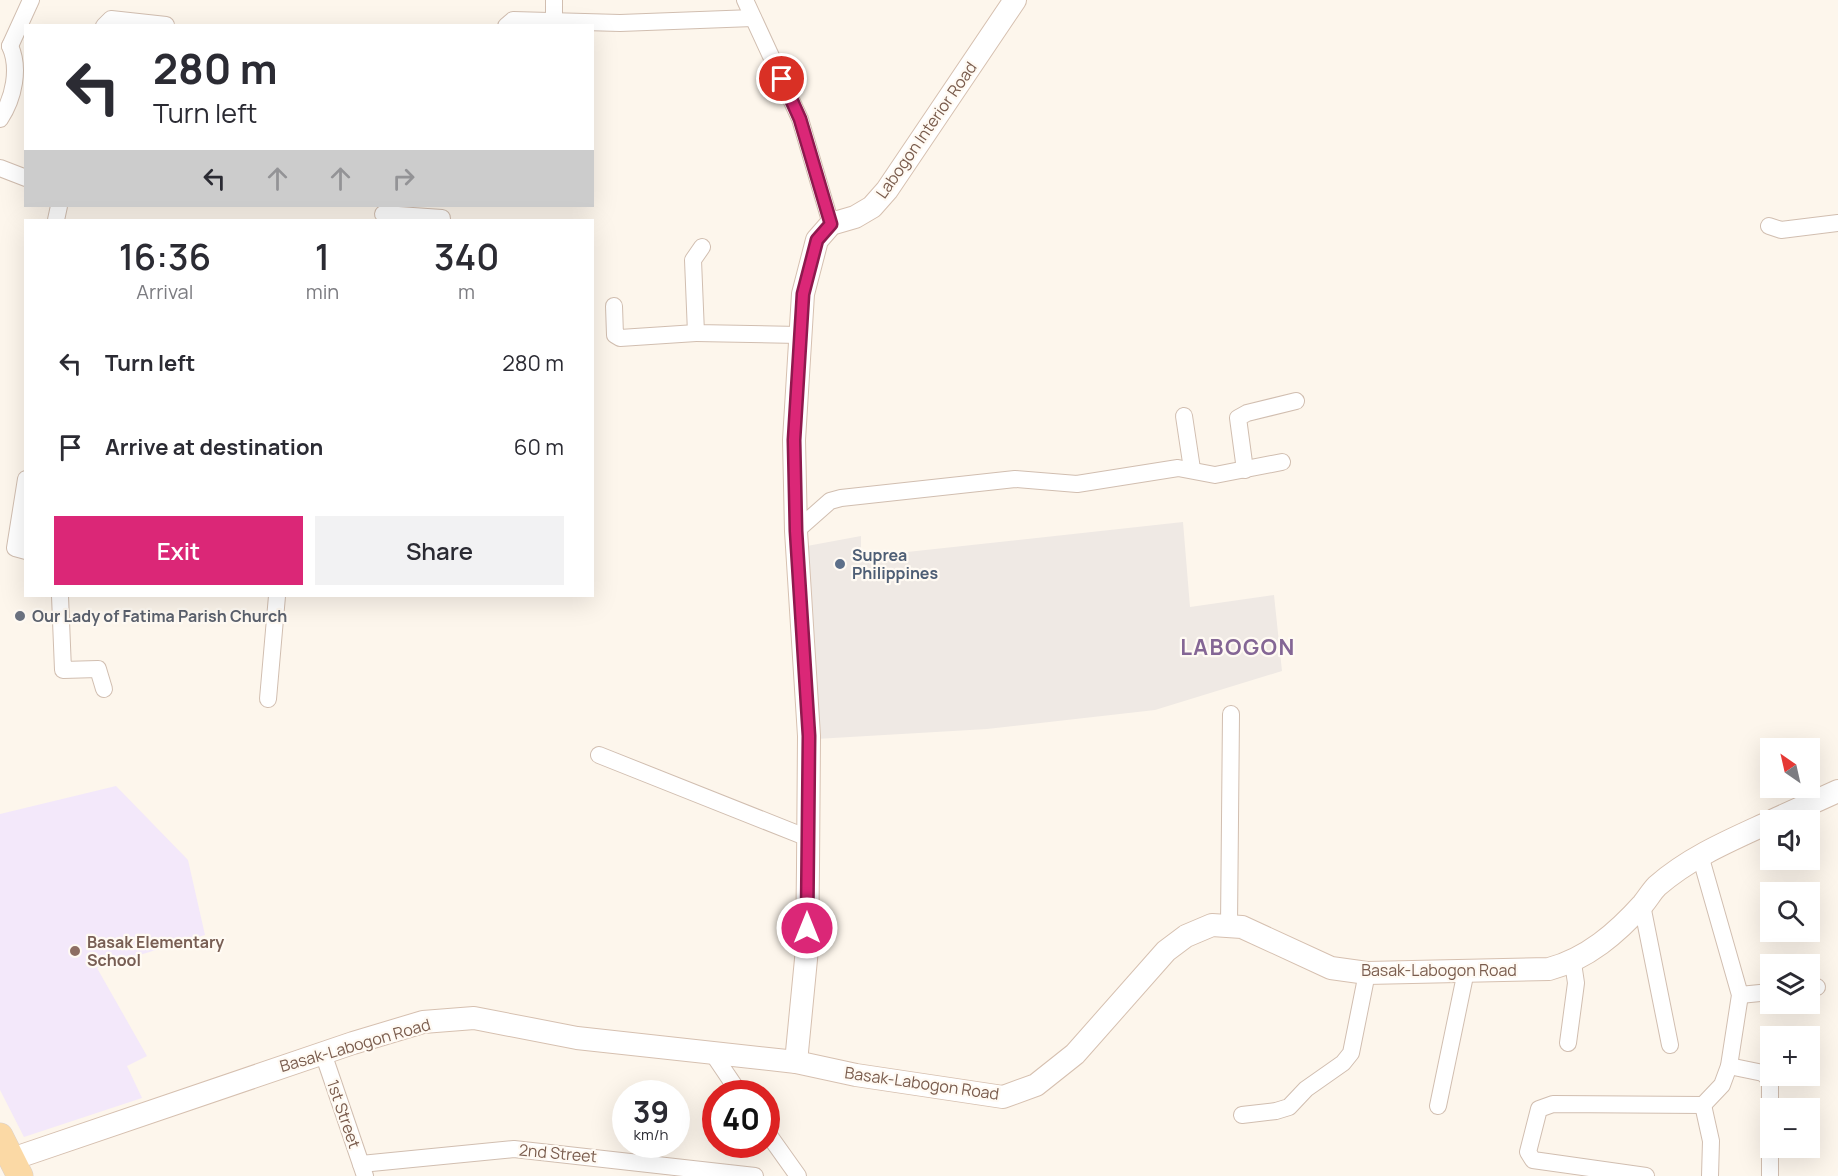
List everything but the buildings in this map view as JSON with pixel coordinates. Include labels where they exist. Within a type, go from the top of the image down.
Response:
[{"type":"main road","points":[[0,1136],[16,1168]]},
{"type":"street","points":[[0,119],[17,99],[16,65],[12,43],[31,0]]},
{"type":"street","points":[[554,0],[554,20]]},
{"type":"street","points":[[745,0],[800,119],[831,224],[817,240],[803,294],[794,440],[796,531],[809,736],[807,948],[796,1062]]},
{"type":"street","name":"Labogon Interior Road","points":[[831,224],[855,217],[872,207],[887,190],[1015,0]]},
{"type":"street","points":[[508,24],[513,20],[620,23],[753,18]]},
{"type":"street","points":[[106,24],[111,20],[155,24]]},
{"type":"street","points":[[0,168],[24,177]]},
{"type":"street","points":[[383,213],[442,215]]},
{"type":"street","points":[[1769,226],[1781,230],[1838,224]]},
{"type":"street","points":[[696,333],[693,260],[702,247]]},
{"type":"street","points":[[614,306],[615,335],[620,338],[696,333],[799,335]]},
{"type":"street","points":[[1245,470],[1238,418],[1247,413],[1296,401]]},
{"type":"street","points":[[1184,416],[1192,469]]},
{"type":"street","points":[[796,531],[830,501],[841,498],[1015,479],[1077,484],[1178,468],[1215,475],[1282,462]]},
{"type":"street","points":[[24,492],[15,548],[24,550]]},
{"type":"street","points":[[60,597],[63,670],[98,669],[104,689]]},
{"type":"street","points":[[268,699],[277,597]]},
{"type":"street","points":[[1229,926],[1231,714]]},
{"type":"street","points":[[599,754],[808,838]]},
{"type":"street","name":"Basak-Labogon Road","points":[[1796,810],[1838,791]]},
{"type":"street","name":"Basak-Labogon Road","points":[[16,1168],[323,1053],[423,1022],[474,1018],[577,1038],[796,1062],[856,1075],[1003,1097],[1036,1085],[1075,1054],[1155,964],[1186,936],[1212,925],[1242,927],[1331,968],[1367,973],[1549,969],[1573,963],[1599,946],[1642,905],[1657,886],[1700,855],[1760,827]]},
{"type":"street","points":[[1646,1176],[1533,1160],[1528,1152],[1539,1109],[1553,1104],[1703,1105],[1722,1085],[1729,1066],[1740,995],[1700,855]]},
{"type":"street","points":[[1642,905],[1670,1045]]},
{"type":"street","points":[[1568,1042],[1576,983],[1573,963]]},
{"type":"street","points":[[1438,1106],[1466,971]]},
{"type":"street","points":[[1242,1115],[1289,1107],[1306,1089],[1343,1063],[1351,1053],[1367,973]]},
{"type":"street","points":[[1740,995],[1760,993]]},
{"type":"street","points":[[711,1051],[731,1080]]},
{"type":"street","name":"1st Street","points":[[323,1053],[363,1170]]},
{"type":"street","points":[[1729,1066],[1763,1073],[1770,1080],[1770,1176]]},
{"type":"street","points":[[1703,1105],[1712,1141],[1710,1176]]},
{"type":"street","name":"2nd Street","points":[[363,1170],[514,1149],[755,1176]]},
{"type":"street","points":[[780,1151],[798,1176]]},
{"type":"shaded area","points":[[1183,522],[1190,607],[1274,595],[1282,671],[1155,710],[987,729],[816,739],[807,546],[861,536],[861,557]]},
{"type":"shaded area","name":"Basak Elementary School","points":[[116,786],[188,860],[205,935],[97,968],[147,1056],[127,1066],[142,1098],[24,1137],[0,1090],[0,814]]},
{"type":"place","name":"Suprea Philippines","points":[[840,564]]},
{"type":"place","name":"Our Lady of Fatima Parish Church","points":[[20,616]]},
{"type":"place","name":"Basak Elementary School","points":[[75,951]]},
{"type":"district","name":"LABOGON","points":[[1238,647]]},
{"type":"route","points":[[782,79],[800,119],[831,224],[817,240],[803,294],[794,440],[796,531],[809,736],[807,928]]}]
